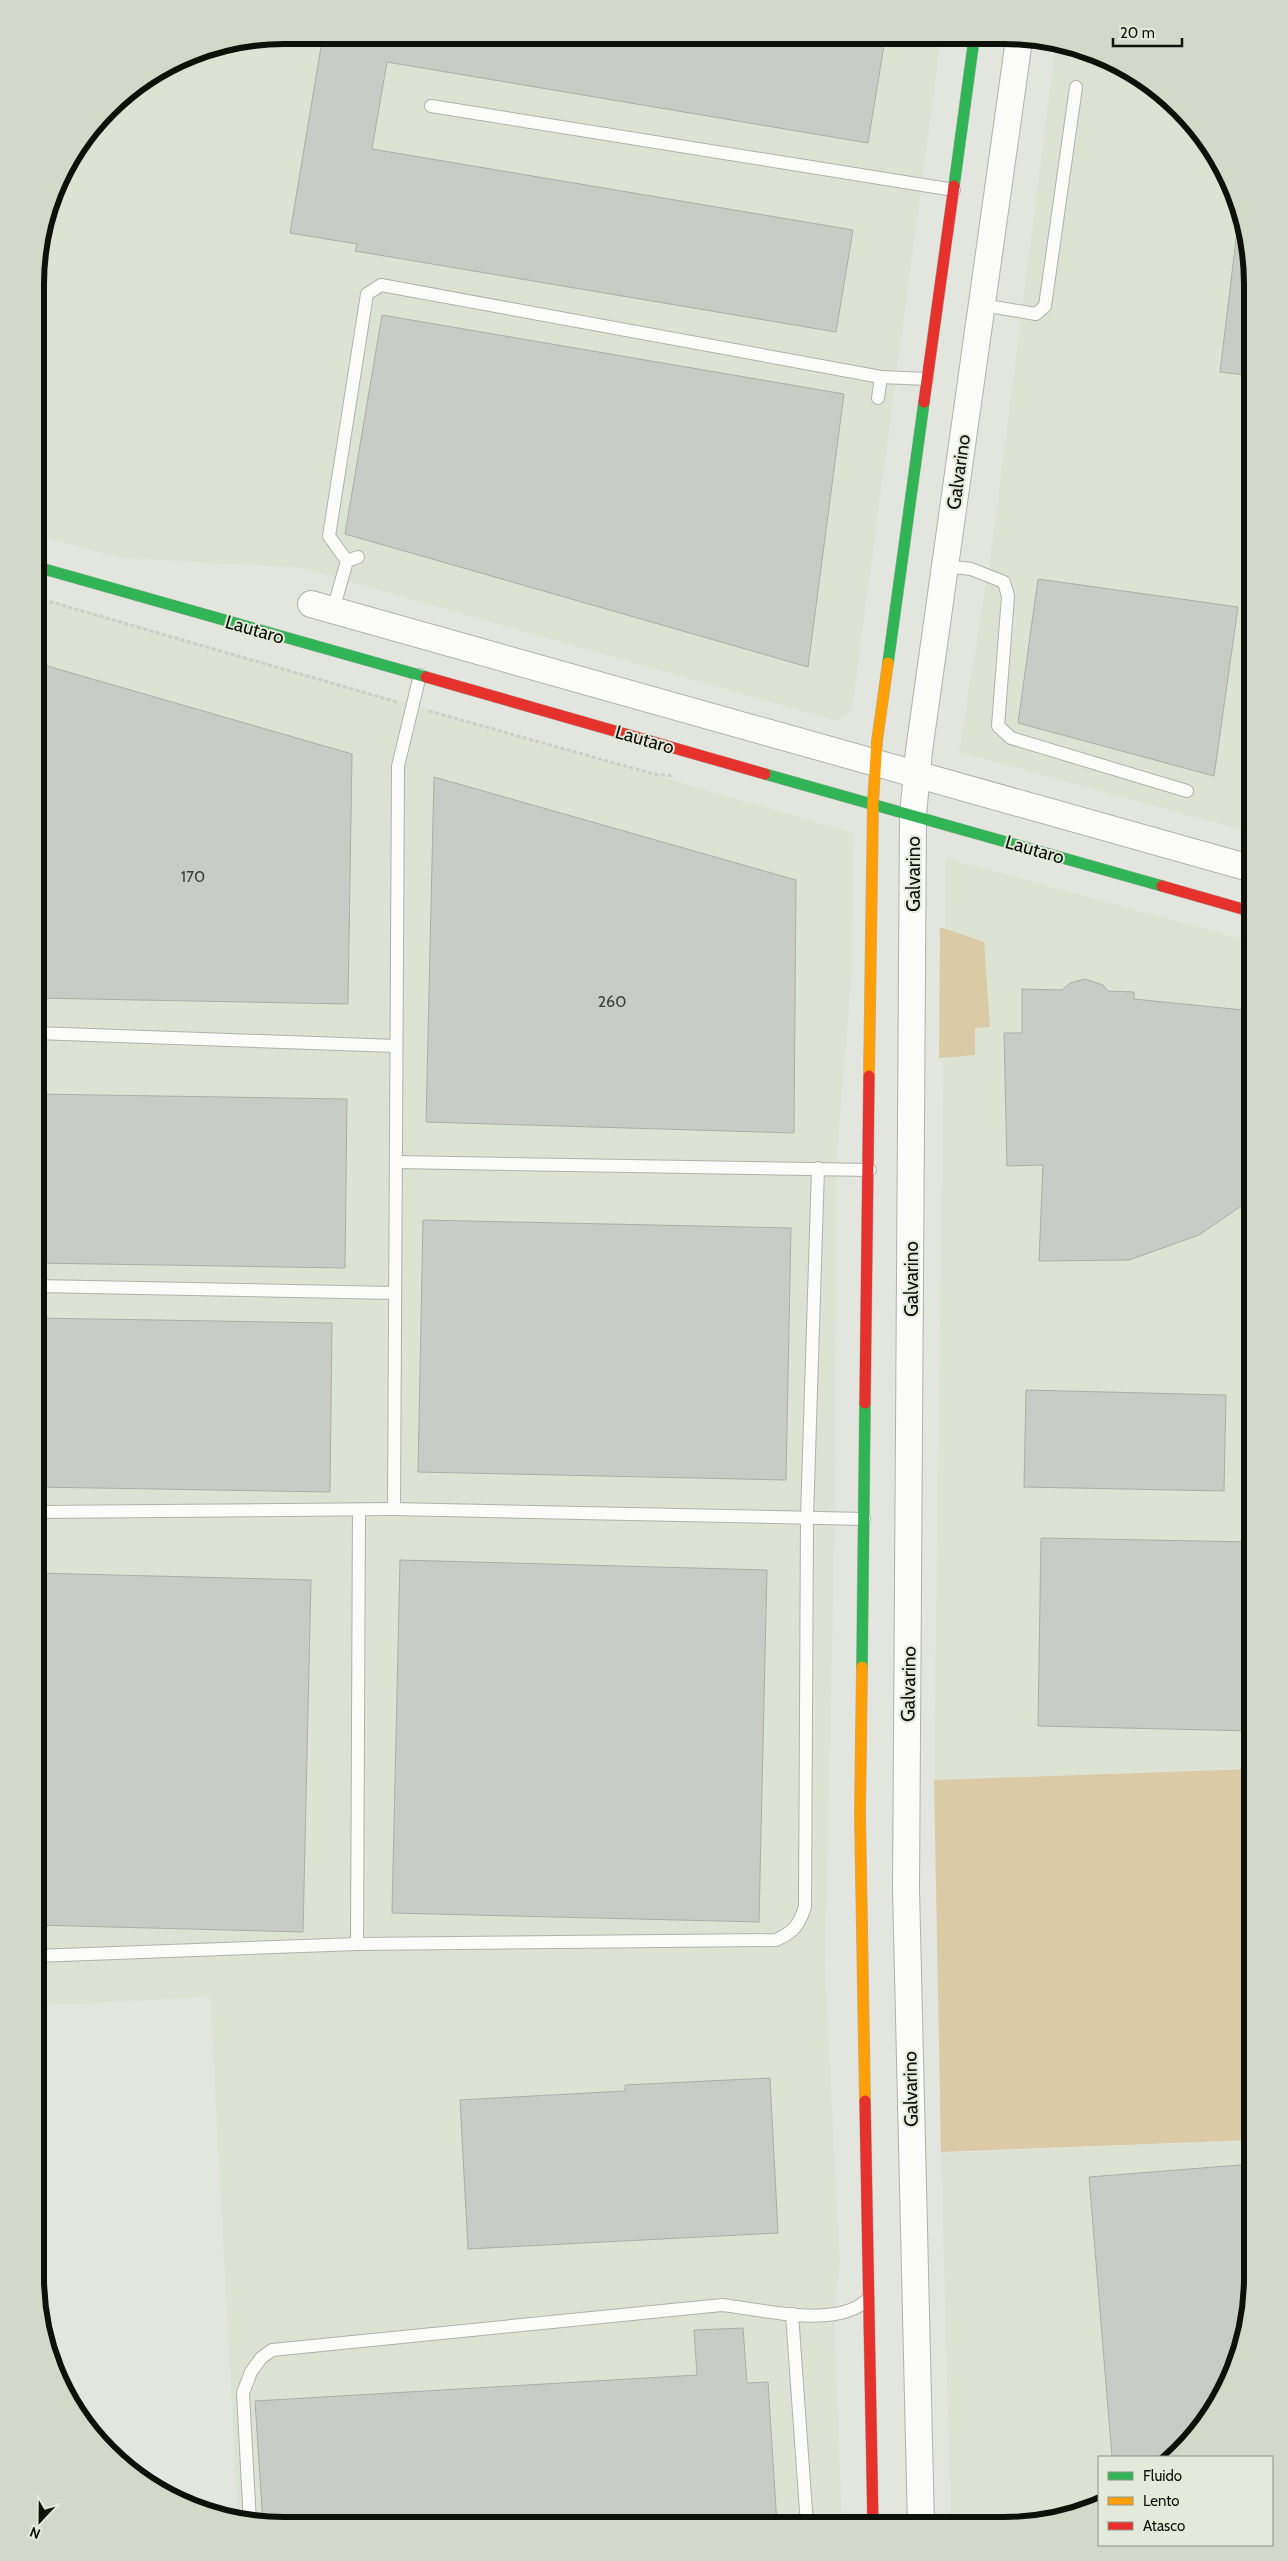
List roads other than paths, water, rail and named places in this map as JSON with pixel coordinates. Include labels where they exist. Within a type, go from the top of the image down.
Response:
[{"type":"street","points":[[873,2517],[860,1814],[870,1170],[873,803],[877,741],[973,44]]},
{"type":"street","name":"Galvarino","points":[[921,2517],[906,1889],[913,814],[916,774],[1018,44]]},
{"type":"street","name":"Lautaro","points":[[44,568],[1244,909]]},
{"type":"street","name":"Lautaro","points":[[322,607],[1244,866]]},
{"type":"lane","points":[[982,305],[1036,314],[1045,306],[1076,87]]},
{"type":"lane","points":[[430,106],[954,190]]},
{"type":"lane","points":[[322,607],[352,559],[329,536],[367,294],[381,286],[881,377],[927,379]]},
{"type":"lane","points":[[878,398],[881,377]]},
{"type":"lane","points":[[945,566],[971,569],[1004,582],[1008,596],[998,726],[1011,738],[1188,791]]},
{"type":"lane","points":[[394,1509],[398,766],[420,675]]},
{"type":"lane","points":[[44,1033],[396,1046]]},
{"type":"lane","points":[[396,1162],[870,1170]]},
{"type":"lane","points":[[44,1956],[357,1944],[776,1940],[799,1926],[805,1907],[807,1517],[818,1168]]},
{"type":"lane","points":[[44,1286],[395,1293]]},
{"type":"lane","points":[[44,1512],[394,1509],[864,1519]]},
{"type":"lane","points":[[357,1944],[359,1510]]},
{"type":"lane","points":[[250,2515],[243,2393],[251,2372],[261,2358],[272,2350],[722,2305],[777,2314],[833,2315],[861,2307],[869,2298]]},
{"type":"lane","points":[[792,2314],[806,2517]]}]
